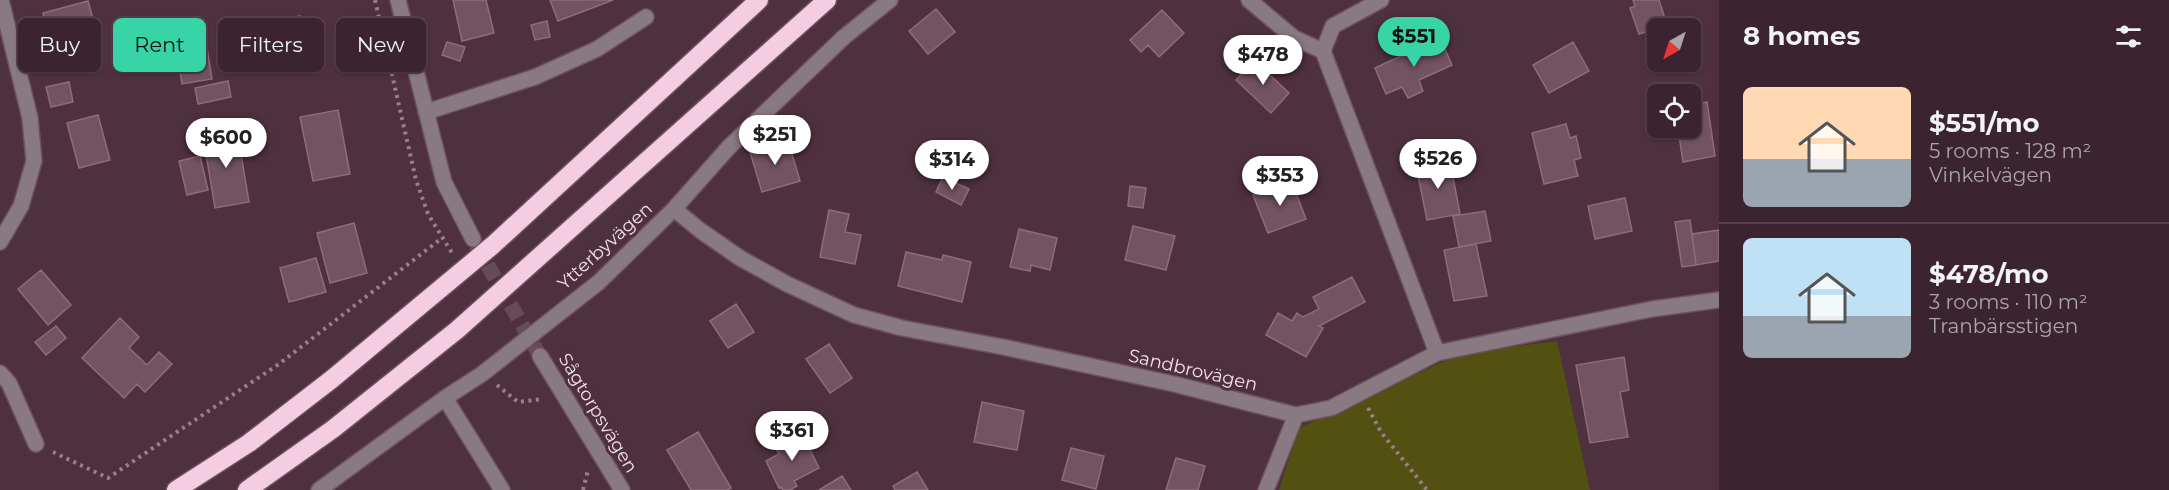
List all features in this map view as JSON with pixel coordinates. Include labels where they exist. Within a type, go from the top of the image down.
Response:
[{"type":"highway","points":[[176,490],[249,443],[332,379],[493,245],[759,0]]},
{"type":"highway","points":[[247,490],[333,429],[457,330],[827,0]]},
{"type":"street","points":[[0,242],[21,206],[34,161],[30,118],[1,0]]},
{"type":"street","points":[[398,0],[444,182],[473,239]]},
{"type":"street","name":"Ytterbyvägen","points":[[319,490],[445,398],[482,374],[599,282],[674,209],[729,147],[844,37],[890,0]]},
{"type":"street","points":[[1249,0],[1294,38],[1323,51]]},
{"type":"street","points":[[1381,0],[1333,26],[1323,51],[1437,353]]},
{"type":"street","points":[[426,112],[535,77],[597,50],[646,17]]},
{"type":"street","name":"Sandbrovägen","points":[[674,209],[740,258],[787,284],[854,315],[902,328],[1174,384],[1296,415],[1330,408],[1437,353],[1629,314],[1719,300]]},
{"type":"street","name":"Sågtorpsvägen","points":[[540,356],[622,490]]},
{"type":"street","points":[[0,373],[9,382],[36,444]]},
{"type":"street","points":[[445,398],[502,490]]},
{"type":"street","points":[[1266,490],[1296,415]]},
{"type":"path","points":[[375,0],[416,180],[428,214],[454,256]]},
{"type":"path","points":[[36,444],[108,478],[279,364],[442,238]]},
{"type":"path","points":[[482,374],[518,402],[547,399]]},
{"type":"path","points":[[1359,393],[1381,432],[1427,490]]},
{"type":"shaded area","points":[[1557,341],[1590,490],[1279,490],[1299,428],[1462,353]]},
{"type":"building","points":[[453,0],[486,0],[494,33],[462,41]]},
{"type":"building","points":[[550,0],[613,0],[558,21]]},
{"type":"building","points":[[1633,0],[1659,0],[1665,18],[1647,18],[1647,31],[1639,34],[1630,8],[1635,6]]},
{"type":"building","points":[[88,1],[93,18],[44,18],[43,13]]},
{"type":"building","points":[[936,9],[955,32],[928,54],[909,31]]},
{"type":"building","points":[[1162,10],[1184,33],[1159,57],[1148,45],[1141,52],[1130,40]]},
{"type":"building","points":[[547,21],[550,37],[535,40],[531,25]]},
{"type":"building","points":[[1440,38],[1452,65],[1419,80],[1423,91],[1408,98],[1402,87],[1386,94],[1375,68]]},
{"type":"building","points":[[206,42],[212,79],[182,84],[180,72],[206,72]]},
{"type":"building","points":[[447,42],[465,47],[460,61],[442,55]]},
{"type":"building","points":[[1573,42],[1589,71],[1549,93],[1533,65]]},
{"type":"building","points":[[1254,60],[1289,93],[1271,113],[1236,80]]},
{"type":"building","points":[[228,81],[231,97],[198,104],[195,88]]},
{"type":"building","points":[[69,82],[73,102],[51,107],[46,87]]},
{"type":"building","points":[[1707,102],[1715,156],[1683,162],[1679,138],[1701,138],[1701,103]]},
{"type":"building","points":[[338,110],[350,174],[313,181],[300,117]]},
{"type":"building","points":[[98,115],[110,160],[79,168],[67,123]]},
{"type":"building","points":[[1566,124],[1570,138],[1576,136],[1581,158],[1574,160],[1578,176],[1544,184],[1532,133]]},
{"type":"building","points":[[237,130],[249,202],[215,208],[203,136]]},
{"type":"building","points":[[788,141],[800,181],[762,192],[750,152]]},
{"type":"building","points":[[200,156],[208,190],[187,195],[179,161]]},
{"type":"building","points":[[1450,161],[1460,214],[1427,220],[1416,166]]},
{"type":"building","points":[[943,177],[969,189],[961,205],[936,192]]},
{"type":"building","points":[[1291,180],[1306,219],[1268,233],[1253,195]]},
{"type":"building","points":[[1130,186],[1146,188],[1143,208],[1128,206]]},
{"type":"building","points":[[1625,198],[1632,231],[1595,239],[1588,206]]},
{"type":"building","points":[[829,210],[849,214],[845,232],[861,235],[855,264],[820,257]]},
{"type":"building","points":[[1485,211],[1491,241],[1459,247],[1453,216]]},
{"type":"building","points":[[1690,220],[1696,265],[1682,267],[1675,222]]},
{"type":"building","points":[[354,223],[367,273],[330,283],[317,233]]},
{"type":"building","points":[[1133,226],[1175,236],[1166,270],[1125,260]]},
{"type":"building","points":[[1019,229],[1057,238],[1050,270],[1031,265],[1030,271],[1010,267]]},
{"type":"building","points":[[1719,230],[1719,261],[1696,265],[1692,234]]},
{"type":"building","points":[[1476,244],[1487,296],[1454,301],[1444,250]]},
{"type":"building","points":[[906,252],[942,260],[943,255],[971,262],[962,302],[898,286]]},
{"type":"building","points":[[316,258],[326,292],[289,302],[280,268]]},
{"type":"building","points":[[41,270],[71,305],[48,325],[18,289]]},
{"type":"building","points":[[1352,277],[1365,302],[1319,326],[1323,328],[1306,357],[1266,335],[1278,313],[1292,321],[1297,313],[1303,317],[1319,309],[1313,297]]},
{"type":"building","points":[[736,304],[754,332],[728,348],[710,321]]},
{"type":"building","points":[[120,318],[139,337],[129,348],[147,365],[159,352],[172,364],[145,392],[137,384],[124,398],[82,358]]},
{"type":"building","points":[[56,326],[66,338],[46,355],[35,342]]},
{"type":"building","points":[[829,344],[852,378],[830,393],[806,359]]},
{"type":"building","points":[[1624,357],[1629,390],[1620,392],[1628,437],[1590,443],[1576,365]]},
{"type":"building","points":[[982,402],[1024,411],[1017,450],[974,442]]},
{"type":"building","points":[[801,431],[819,468],[794,481],[797,486],[790,490],[783,490],[779,488],[766,461],[779,454],[774,445]]},
{"type":"building","points":[[698,432],[731,488],[691,490],[667,450]]},
{"type":"building","points":[[1071,448],[1104,456],[1096,489],[1062,480]]},
{"type":"building","points":[[1176,458],[1205,466],[1198,490],[1166,490]]},
{"type":"building","points":[[917,472],[928,490],[895,490],[893,486]]},
{"type":"building","points":[[842,476],[851,490],[819,490]]},
{"type":"tunnel","points":[[476,245],[540,356]]}]
